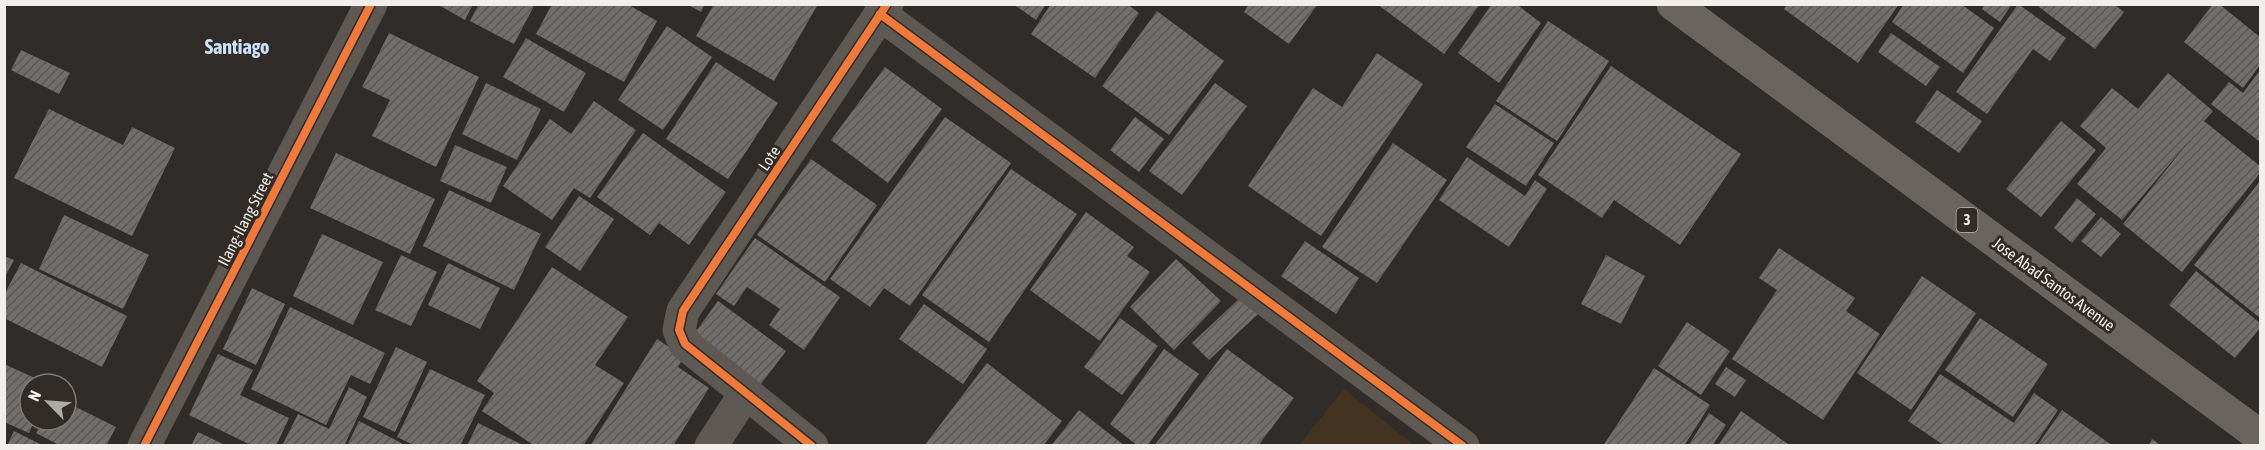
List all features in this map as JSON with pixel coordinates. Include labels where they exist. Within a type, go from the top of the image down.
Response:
[{"type":"highway","name":"Jose Abad Santos Avenue","points":[[1672,4],[2260,436]]},
{"type":"street","name":"Ilang-Ilang Street","points":[[144,446],[371,4]]},
{"type":"street","name":"Lote","points":[[746,394],[685,344],[679,330],[683,311],[884,9]]},
{"type":"street","points":[[884,9],[1463,446]]},
{"type":"street","points":[[711,446],[746,394],[812,446]]},
{"type":"shaded area","points":[[1344,389],[1414,445],[1299,445]]},
{"type":"building","points":[[437,4],[473,4],[465,20]]},
{"type":"building","points":[[479,4],[535,4],[514,44],[470,21]]},
{"type":"building","points":[[552,4],[627,4],[657,21],[624,82],[536,34]]},
{"type":"building","points":[[687,4],[705,4],[701,12]]},
{"type":"building","points":[[714,4],[818,4],[774,81],[696,36]]},
{"type":"building","points":[[1013,4],[1046,4],[1036,20]]},
{"type":"building","points":[[1051,4],[1127,4],[1139,13],[1095,78],[1031,34]]},
{"type":"building","points":[[1249,4],[1318,4],[1289,44],[1244,12]]},
{"type":"building","points":[[1377,4],[1480,4],[1444,54]]},
{"type":"building","points":[[1492,4],[1516,4],[1541,23],[1499,83],[1458,53]]},
{"type":"building","points":[[1787,4],[1899,4],[1858,63],[1784,9]]},
{"type":"building","points":[[1904,4],[1961,4],[1994,28],[1963,73],[1892,22]]},
{"type":"building","points":[[1985,4],[2012,4],[2000,22],[1982,9]]},
{"type":"building","points":[[2018,4],[2066,38],[2050,61],[2033,49],[1987,114],[1956,92]]},
{"type":"building","points":[[2213,4],[2219,4],[2260,37],[2260,65],[2243,88],[2184,42]]},
{"type":"building","points":[[2040,5],[2115,5],[2124,12],[2095,49],[2039,7]]},
{"type":"building","points":[[1157,11],[1224,61],[1169,135],[1102,86]]},
{"type":"building","points":[[1548,21],[1609,61],[1557,141],[1496,101]]},
{"type":"building","points":[[667,26],[712,57],[663,130],[618,100]]},
{"type":"building","points":[[389,33],[479,77],[436,167],[372,136],[390,100],[362,87]]},
{"type":"building","points":[[1891,33],[1940,67],[1926,86],[1878,52]]},
{"type":"building","points":[[526,38],[586,73],[564,112],[503,77]]},
{"type":"building","points":[[21,50],[70,73],[59,94],[11,70]]},
{"type":"building","points":[[1377,53],[1423,84],[1321,236],[1248,186],[1313,88],[1342,107]]},
{"type":"building","points":[[716,62],[778,103],[728,179],[666,139]]},
{"type":"building","points":[[1611,66],[1741,154],[1680,245],[1614,200],[1602,218],[1538,175]]},
{"type":"building","points":[[885,67],[942,109],[888,183],[831,140]]},
{"type":"building","points":[[2260,70],[2260,142],[2211,104],[2229,82],[2243,93]]},
{"type":"building","points":[[2168,73],[2213,111],[2204,121],[2260,166],[2260,173],[2182,272],[2123,224],[2190,140],[2122,220],[2077,184],[2106,148],[2080,126],[2112,88],[2138,109]]},
{"type":"building","points":[[486,83],[541,109],[517,160],[462,134]]},
{"type":"building","points":[[1215,83],[1247,106],[1182,195],[1149,171]]},
{"type":"building","points":[[1937,90],[1982,121],[1959,153],[1915,122]]},
{"type":"building","points":[[594,101],[636,130],[590,198],[574,188],[552,220],[503,186],[550,119],[571,134]]},
{"type":"building","points":[[1495,104],[1554,143],[1526,186],[1466,147]]},
{"type":"building","points":[[49,109],[123,145],[132,127],[175,148],[132,236],[14,178]]},
{"type":"building","points":[[945,117],[1011,163],[910,306],[884,288],[870,307],[830,279]]},
{"type":"building","points":[[1135,117],[1164,139],[1139,172],[1110,150]]},
{"type":"building","points":[[2061,121],[2096,150],[2041,217],[2006,189]]},
{"type":"building","points":[[643,133],[726,192],[689,245],[659,223],[650,235],[597,197]]},
{"type":"building","points":[[1393,143],[1447,180],[1377,283],[1322,247]]},
{"type":"building","points":[[455,145],[507,167],[491,203],[440,181]]},
{"type":"building","points":[[336,153],[435,199],[410,254],[310,208]]},
{"type":"building","points":[[1467,157],[1525,196],[1535,180],[1547,189],[1509,247],[1439,200]]},
{"type":"building","points":[[811,159],[877,205],[825,282],[757,235]]},
{"type":"building","points":[[1011,169],[1077,214],[989,342],[922,295]]},
{"type":"building","points":[[2260,181],[2260,318],[2194,265]]},
{"type":"building","points":[[449,190],[541,234],[514,290],[423,246]]},
{"type":"building","points":[[579,196],[614,219],[580,271],[545,247]]},
{"type":"building","points":[[2077,198],[2096,214],[2072,243],[2054,228]]},
{"type":"building","points":[[1086,212],[1134,247],[1127,256],[1150,272],[1100,341],[1030,290]]},
{"type":"building","points":[[64,215],[149,255],[123,309],[39,269]]},
{"type":"building","points":[[2101,217],[2121,234],[2101,257],[2081,241]]},
{"type":"building","points":[[322,234],[383,262],[353,325],[293,296]]},
{"type":"building","points":[[755,238],[840,297],[804,350],[769,325],[780,309],[747,287],[734,306],[716,294]]},
{"type":"building","points":[[1305,241],[1359,278],[1336,314],[1281,276]]},
{"type":"building","points":[[1779,248],[1855,298],[1846,311],[1880,334],[1823,420],[1732,359],[1777,290],[1759,278]]},
{"type":"building","points":[[401,255],[437,272],[411,326],[375,310]]},
{"type":"building","points":[[1606,255],[1645,276],[1621,324],[1581,304]]},
{"type":"building","points":[[4,256],[14,260],[4,279]]},
{"type":"building","points":[[1176,259],[1221,301],[1174,350],[1130,307]]},
{"type":"building","points":[[21,263],[127,316],[102,367],[4,318],[4,295]]},
{"type":"building","points":[[448,263],[500,288],[480,329],[428,305]]},
{"type":"building","points":[[552,267],[628,317],[595,365],[624,383],[583,446],[535,446],[482,411],[494,393],[477,381]]},
{"type":"building","points":[[2196,271],[2260,323],[2260,328],[2235,358],[2169,305]]},
{"type":"building","points":[[1922,276],[1976,313],[1911,410],[1857,373]]},
{"type":"building","points":[[252,288],[285,304],[256,365],[223,349]]},
{"type":"building","points":[[1241,297],[1258,314],[1209,360],[1192,343]]},
{"type":"building","points":[[718,301],[786,351],[761,384],[694,334]]},
{"type":"building","points":[[924,304],[987,349],[963,384],[899,339]]},
{"type":"building","points":[[290,307],[385,353],[370,384],[351,375],[326,425],[251,389]]},
{"type":"building","points":[[1120,318],[1158,346],[1122,395],[1084,367]]},
{"type":"building","points":[[1980,318],[2048,364],[2013,417],[1945,370]]},
{"type":"building","points":[[1687,322],[1730,351],[1701,395],[1658,366]]},
{"type":"building","points":[[657,339],[684,357],[678,367],[709,388],[673,446],[590,446]]},
{"type":"building","points":[[396,347],[427,362],[395,432],[363,417]]},
{"type":"building","points":[[1164,349],[1199,374],[1147,446],[1138,446],[1110,424]]},
{"type":"building","points":[[1227,349],[1294,398],[1258,446],[1154,446]]},
{"type":"building","points":[[218,354],[253,370],[240,395],[289,418],[276,446],[253,446],[189,415]]},
{"type":"building","points":[[987,363],[1062,421],[1043,446],[924,446]]},
{"type":"building","points":[[4,364],[22,372],[18,372],[18,428],[4,422]]},
{"type":"building","points":[[1726,367],[1746,380],[1735,397],[1715,384]]},
{"type":"building","points":[[1654,368],[1710,405],[1684,446],[1603,446]]},
{"type":"building","points":[[430,369],[485,395],[460,446],[416,446],[397,437]]},
{"type":"building","points":[[1940,374],[2014,423],[2034,393],[2058,410],[2034,446],[1945,446],[1908,421]]},
{"type":"building","points":[[349,387],[367,397],[344,446],[282,446],[298,414],[329,429]]},
{"type":"building","points":[[78,408],[116,427],[106,446],[61,446],[36,433],[78,432]]},
{"type":"building","points":[[1079,410],[1125,446],[1051,446]]},
{"type":"building","points":[[2062,410],[2113,446],[2037,446]]},
{"type":"building","points":[[1741,411],[1791,446],[1718,446]]},
{"type":"building","points":[[1709,413],[1726,425],[1712,446],[1688,446]]},
{"type":"building","points":[[359,421],[407,446],[347,446]]},
{"type":"building","points":[[478,423],[525,446],[467,446]]},
{"type":"building","points":[[14,431],[44,446],[7,446]]},
{"type":"building","points":[[198,432],[227,446],[191,446]]},
{"type":"building","points":[[2152,439],[2162,446],[2148,446]]},
{"type":"cycle path","points":[[144,446],[371,4]]},
{"type":"cycle path","points":[[812,446],[685,344],[679,330],[683,311],[887,4]]},
{"type":"cycle path","points":[[880,14],[1463,446]]},
{"type":"district","name":"Santiago","points":[[237,47]]}]
